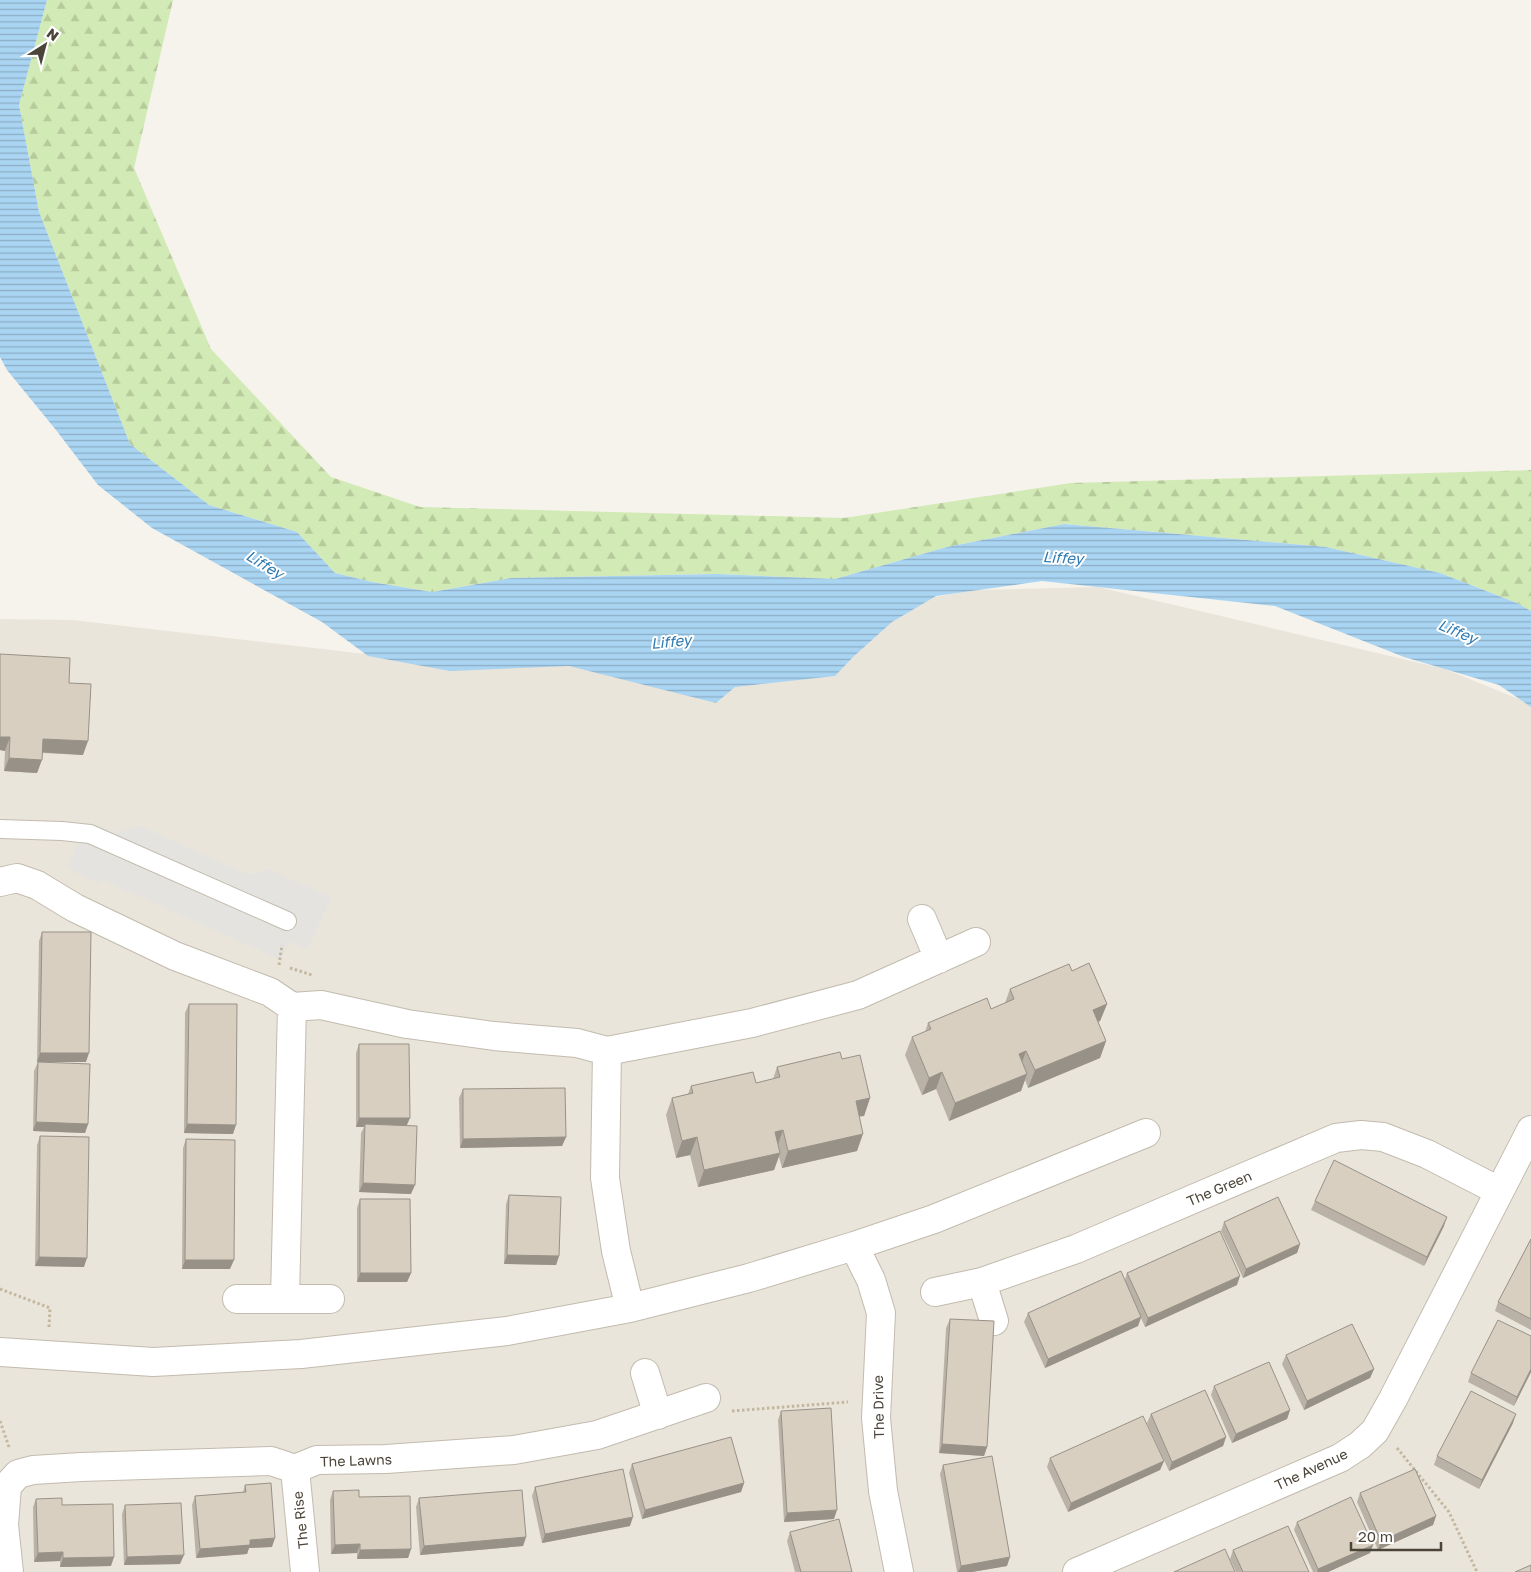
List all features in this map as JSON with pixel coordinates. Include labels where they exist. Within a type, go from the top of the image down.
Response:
[{"type":"street","points":[[0,882],[17,878],[37,885],[75,908],[174,956],[270,992],[292,1007],[321,1005],[407,1024],[494,1036],[577,1043],[607,1051],[752,1023],[858,995],[976,942]]},
{"type":"street","points":[[922,919],[939,959]]},
{"type":"street","points":[[284,1298],[292,1007]]},
{"type":"street","points":[[607,1051],[605,1178],[616,1252],[630,1308]]},
{"type":"street","name":"The Avenue","points":[[1077,1572],[1340,1458],[1360,1445],[1375,1431],[1531,1130]]},
{"type":"street","points":[[0,1352],[153,1362],[301,1354],[507,1331],[630,1308],[749,1278],[934,1219],[1146,1133]]},
{"type":"street","name":"The Green","points":[[935,1292],[982,1282],[1076,1249],[1336,1138],[1361,1134],[1383,1137],[1428,1154],[1499,1191]]},
{"type":"street","name":"The Drive","points":[[854,1246],[870,1280],[881,1313],[876,1400],[883,1491],[899,1572]]},
{"type":"street","points":[[982,1282],[994,1321]]},
{"type":"street","points":[[237,1299],[330,1298]]},
{"type":"street","points":[[645,1373],[658,1415]]},
{"type":"street","name":"The Lawns","points":[[295,1469],[317,1460],[386,1459],[514,1450],[597,1435],[706,1398]]},
{"type":"street","points":[[9,1572],[4,1524],[7,1486],[18,1474],[33,1470],[81,1467],[271,1461],[295,1469]]},
{"type":"street","name":"The Rise","points":[[295,1469],[305,1572]]},
{"type":"lane","points":[[0,829],[90,834],[287,921]]},
{"type":"path","points":[[287,921],[278,964],[316,976]]},
{"type":"path","points":[[0,1289],[50,1308],[49,1355]]},
{"type":"path","points":[[706,1398],[725,1412],[876,1400]]},
{"type":"path","points":[[1375,1431],[1397,1448],[1449,1512],[1476,1572]]},
{"type":"shaded area","points":[[1098,587],[1445,669],[1531,704],[1531,1572],[0,1572],[0,619],[73,620],[494,669],[977,590]]},
{"type":"shaded area","points":[[89,822],[116,833],[139,825],[239,871],[254,874],[268,869],[332,897],[307,950],[290,941],[281,960],[102,880],[99,884],[66,868]]},
{"type":"green space","points":[[47,0],[173,0],[134,168],[211,349],[331,477],[420,507],[844,518],[1071,483],[1531,470],[1531,611],[1517,603],[1440,573],[1326,547],[1064,524],[947,547],[835,579],[717,574],[511,578],[432,592],[372,582],[335,573],[297,532],[209,505],[130,444],[39,212],[19,105]]},
{"type":"water","name":"Liffey","points":[[0,0],[47,0],[19,105],[39,212],[130,444],[209,505],[297,532],[335,573],[372,582],[432,592],[511,578],[717,574],[835,579],[947,547],[1064,524],[1326,547],[1440,573],[1517,603],[1531,611],[1531,707],[1499,685],[1404,657],[1275,606],[1042,581],[936,596],[892,622],[835,676],[735,687],[716,703],[569,666],[450,671],[368,656],[322,622],[152,528],[98,485],[7,370],[0,357]]},
{"type":"building","points":[[0,654],[70,658],[69,683],[91,684],[88,741],[43,739],[42,760],[9,758],[10,737],[0,737]]},
{"type":"building","points":[[42,932],[91,932],[89,1053],[40,1053]]},
{"type":"building","points":[[1089,963],[1107,1004],[1093,1010],[1106,1041],[1035,1070],[1026,1051],[1019,1054],[1027,1074],[955,1103],[942,1072],[929,1078],[912,1037],[931,1029],[928,1023],[987,998],[991,1009],[1014,999],[1010,989],[1069,964],[1072,971]]},
{"type":"building","points":[[189,1004],[237,1004],[236,1125],[187,1124]]},
{"type":"building","points":[[359,1044],[409,1044],[410,1118],[359,1118]]},
{"type":"building","points":[[840,1052],[842,1059],[860,1055],[870,1098],[856,1101],[863,1134],[788,1151],[783,1130],[775,1132],[780,1153],[704,1170],[697,1137],[682,1141],[672,1098],[693,1093],[691,1086],[753,1072],[756,1083],[780,1077],[777,1067]]},
{"type":"building","points":[[38,1062],[90,1064],[88,1124],[36,1122]]},
{"type":"building","points":[[565,1088],[566,1137],[463,1139],[463,1089]]},
{"type":"building","points":[[365,1124],[417,1126],[415,1185],[363,1183]]},
{"type":"building","points":[[40,1136],[89,1137],[87,1258],[39,1257]]},
{"type":"building","points":[[186,1139],[235,1140],[234,1260],[185,1260]]},
{"type":"building","points":[[1334,1160],[1447,1217],[1427,1257],[1315,1201]]},
{"type":"building","points":[[509,1195],[561,1197],[559,1256],[507,1255]]},
{"type":"building","points":[[1278,1197],[1300,1244],[1246,1269],[1224,1222]]},
{"type":"building","points":[[360,1199],[410,1199],[411,1273],[360,1273]]},
{"type":"building","points":[[1220,1231],[1240,1276],[1148,1318],[1127,1273]]},
{"type":"building","points":[[1531,1239],[1531,1319],[1498,1302]]},
{"type":"building","points":[[1121,1271],[1141,1317],[1048,1359],[1028,1313]]},
{"type":"building","points":[[950,1319],[994,1321],[987,1447],[942,1444]]},
{"type":"building","points":[[1498,1320],[1531,1336],[1531,1369],[1517,1397],[1471,1373]]},
{"type":"building","points":[[1352,1324],[1374,1369],[1307,1401],[1286,1355]]},
{"type":"building","points":[[1269,1362],[1290,1410],[1236,1434],[1214,1386]]},
{"type":"building","points":[[1205,1390],[1226,1437],[1172,1462],[1151,1414]]},
{"type":"building","points":[[1471,1391],[1516,1414],[1482,1480],[1437,1456]]},
{"type":"building","points":[[831,1408],[837,1510],[787,1513],[781,1411]]},
{"type":"building","points":[[1143,1416],[1164,1461],[1071,1503],[1050,1458]]},
{"type":"building","points":[[731,1437],[744,1483],[645,1510],[632,1464]]},
{"type":"building","points":[[992,1456],[1010,1557],[961,1566],[943,1465]]},
{"type":"building","points":[[623,1469],[633,1517],[545,1534],[535,1487]]},
{"type":"building","points":[[1415,1469],[1436,1516],[1381,1541],[1360,1493]]},
{"type":"building","points":[[271,1483],[275,1538],[250,1540],[250,1545],[200,1549],[195,1496],[246,1492],[245,1485]]},
{"type":"building","points":[[359,1490],[359,1497],[410,1496],[411,1549],[360,1550],[360,1544],[335,1545],[333,1491]]},
{"type":"building","points":[[522,1490],[526,1537],[424,1546],[419,1498]]},
{"type":"building","points":[[1351,1497],[1373,1545],[1318,1569],[1297,1522]]},
{"type":"building","points":[[62,1498],[62,1505],[113,1504],[114,1557],[63,1558],[63,1552],[38,1553],[36,1499]]},
{"type":"building","points":[[181,1503],[184,1555],[127,1557],[125,1505]]},
{"type":"building","points":[[839,1519],[852,1572],[801,1572],[790,1532]]},
{"type":"building","points":[[1288,1526],[1309,1572],[1243,1572],[1233,1550]]},
{"type":"building","points":[[1225,1549],[1235,1572],[1174,1572]]},
{"type":"building","points":[[1531,1565],[1531,1572],[1515,1572]]}]
